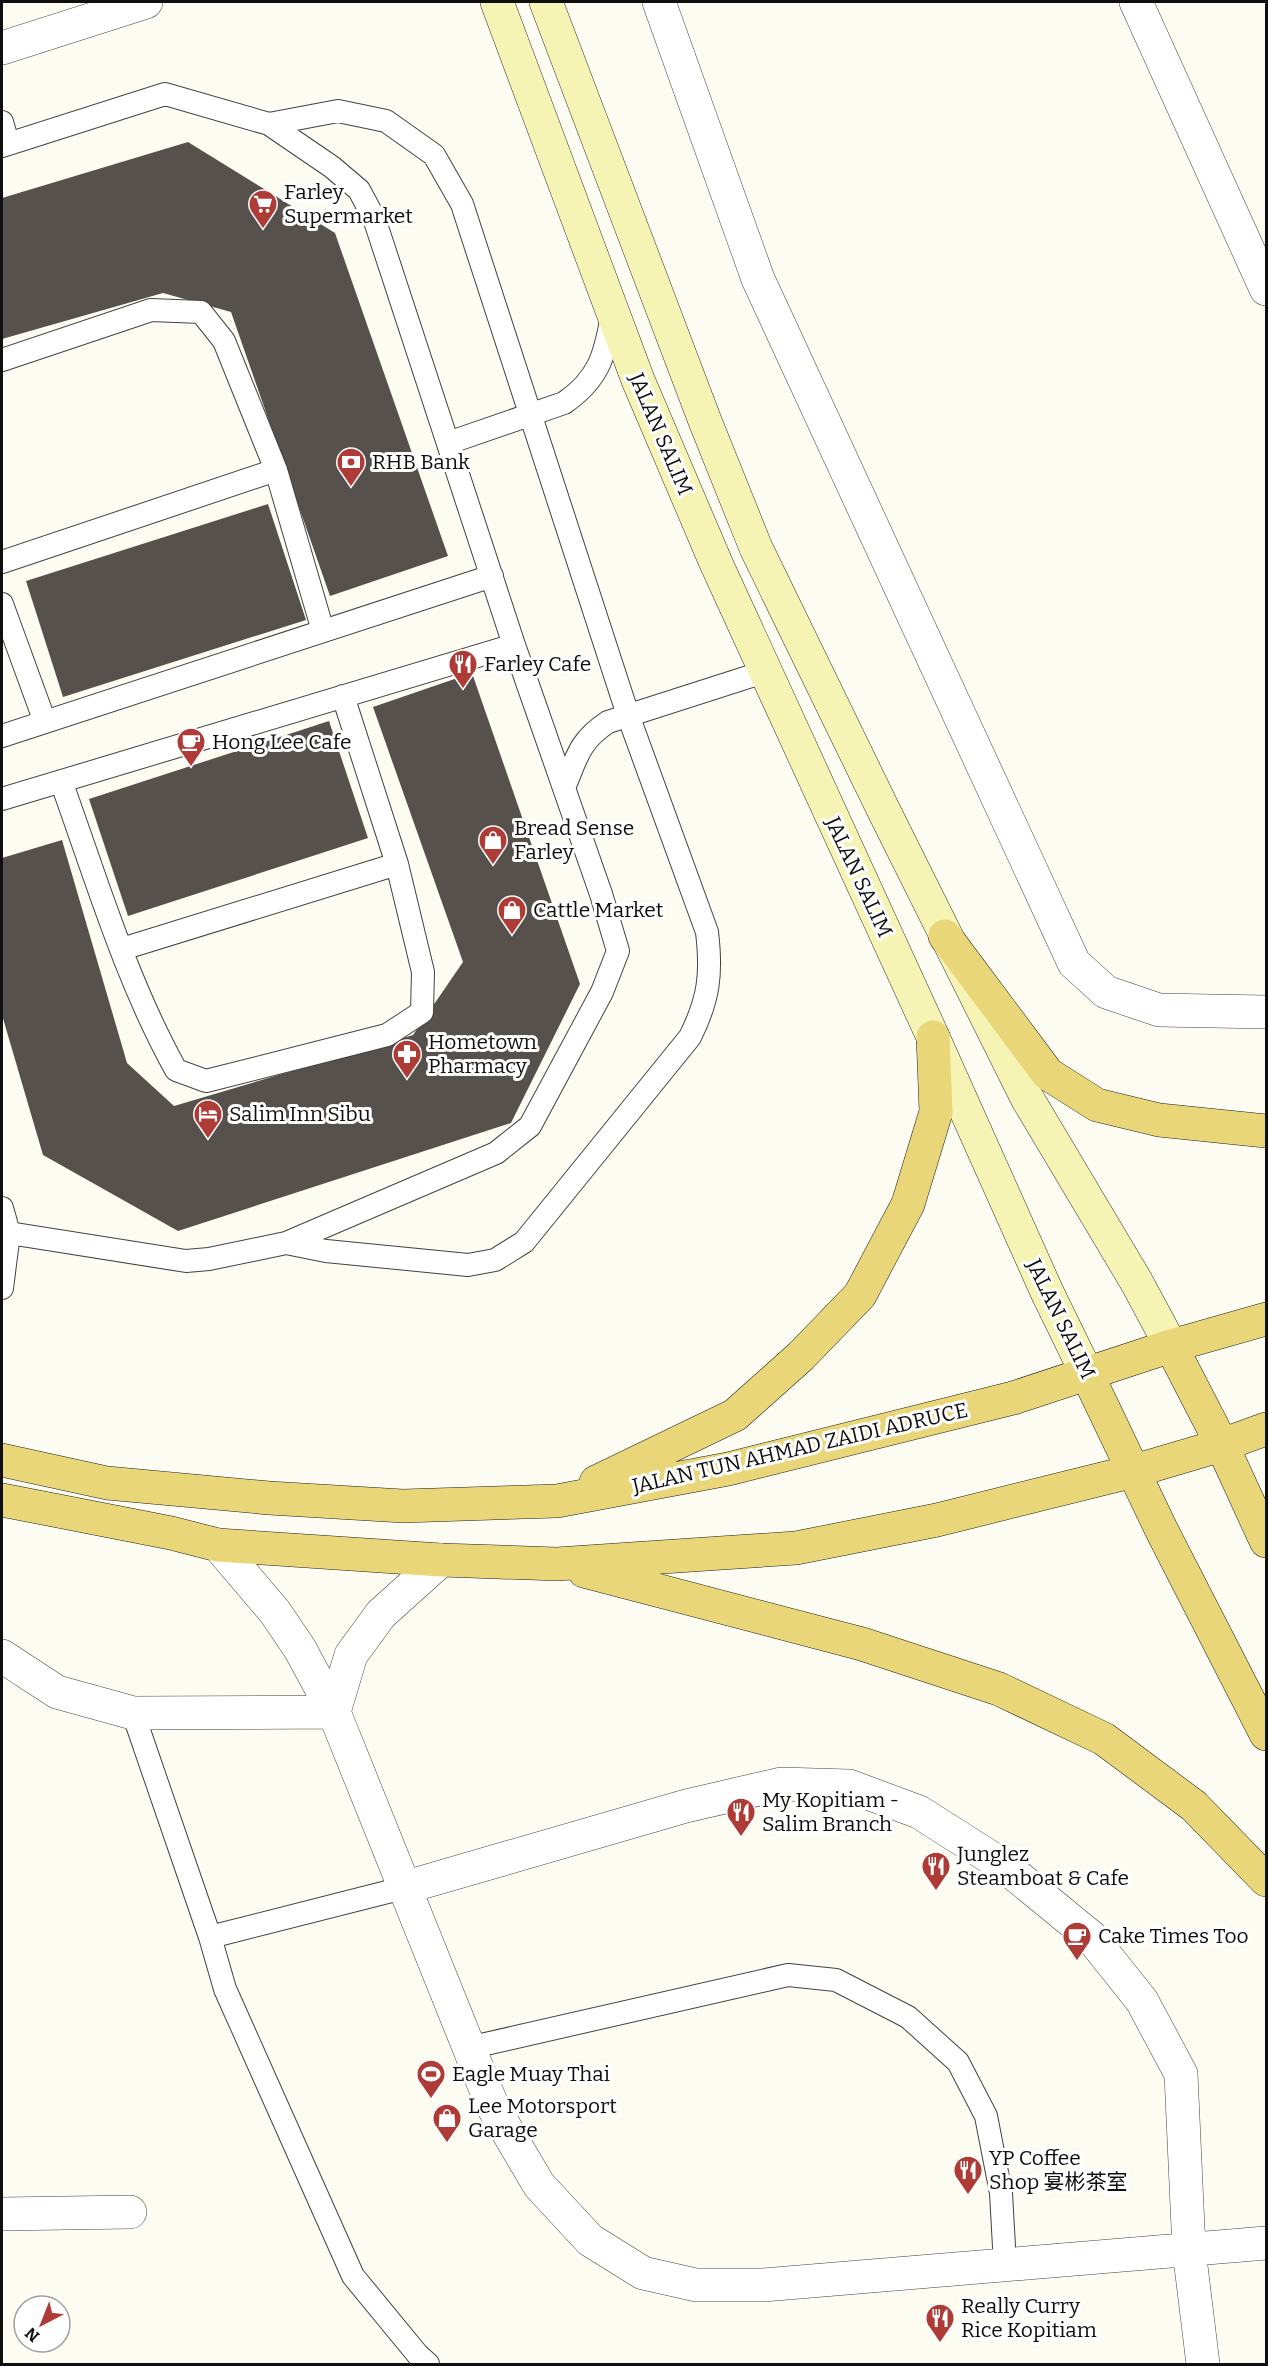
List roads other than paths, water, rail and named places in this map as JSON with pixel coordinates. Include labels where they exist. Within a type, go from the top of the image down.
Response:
[{"type":"main road","points":[[945,936],[1048,1074],[1097,1105],[1159,1120],[1266,1131]]},
{"type":"main road","points":[[557,1502],[735,1415],[801,1356],[860,1295],[908,1204],[936,1112],[933,1037]]},
{"type":"main road","name":"JALAN TUN AHMAD ZAIDI ADRUCE","points":[[2,1460],[107,1483],[269,1498],[403,1506],[557,1502],[728,1469],[1013,1398],[1171,1346],[1266,1319]]},
{"type":"main road","points":[[1171,1346],[1222,1445],[1266,1540]]},
{"type":"main road","name":"JALAN SALIM","points":[[1087,1374],[1162,1531],[1266,1734]]},
{"type":"main road","points":[[2,1500],[171,1533],[218,1545],[441,1560],[557,1564],[796,1548],[938,1520],[1134,1471],[1222,1445],[1266,1429]]},
{"type":"main road","points":[[557,1564],[862,1644],[999,1689],[1104,1739],[1194,1806],[1266,1880]]},
{"type":"street","points":[[2,48],[85,11],[146,2]]},
{"type":"street","name":"JALAN SALIM","points":[[497,2],[638,380],[764,672],[933,1037],[1047,1292],[1087,1374]]},
{"type":"street","points":[[546,2],[705,421],[756,548],[945,936],[1027,1098],[1137,1281],[1171,1346]]},
{"type":"street","points":[[659,2],[758,279],[1074,963],[1106,992],[1159,1010],[1266,1012]]},
{"type":"street","points":[[1136,2],[1266,289]]},
{"type":"street","points":[[218,1545],[275,1612],[300,1649],[334,1712],[492,2105],[539,2185],[590,2240],[643,2273],[696,2285],[763,2285],[1266,2243]]},
{"type":"street","points":[[334,1712],[351,1655],[381,1614],[441,1560]]},
{"type":"street","points":[[2,1662],[57,1692],[133,1713],[334,1712]]},
{"type":"street","points":[[403,1888],[686,1806],[781,1784],[849,1786],[920,1812],[1007,1868],[1091,1937],[1142,2001],[1181,2074],[1189,2250],[1203,2364]]},
{"type":"street","points":[[2,2214],[130,2212]]},
{"type":"lane","points":[[4,137],[165,94],[268,124],[332,167],[359,190],[374,218],[514,645],[602,894],[618,951],[602,992],[530,1126],[496,1153],[286,1243],[209,1259],[186,1261],[9,1233]]},
{"type":"lane","points":[[268,124],[338,111],[386,121],[434,155],[462,204],[628,716],[707,932],[710,956],[709,982],[704,1009],[690,1037],[524,1242],[495,1260],[468,1266],[326,1251],[286,1243]]},
{"type":"lane","points":[[2,360],[150,310],[201,312],[224,341],[276,470],[323,631]]},
{"type":"lane","points":[[448,443],[564,403],[590,381],[606,350],[613,314]]},
{"type":"lane","points":[[2,562],[276,470]]},
{"type":"lane","points":[[2,736],[492,576]]},
{"type":"lane","points":[[2,604],[45,722]]},
{"type":"lane","points":[[2,799],[514,645]]},
{"type":"lane","points":[[564,788],[580,748],[591,734],[608,722],[764,672]]},
{"type":"lane","points":[[61,781],[122,949],[164,1048],[176,1070],[206,1082],[387,1035],[422,1012],[423,972],[397,864],[343,696]]},
{"type":"lane","points":[[122,949],[397,864]]},
{"type":"lane","points":[[2,1208],[9,1233],[2,1288]]},
{"type":"lane","points":[[133,1713],[210,1937],[225,1989],[353,2276],[428,2364]]},
{"type":"lane","points":[[210,1937],[403,1888]]},
{"type":"lane","points":[[468,2048],[788,1975],[836,1980],[908,2017],[958,2062],[986,2116],[1001,2193],[1005,2265]]},
{"type":"place","name":"Farley Supermarket","points":[[263,230]]},
{"type":"place","name":"RHB Bank","points":[[351,488]]},
{"type":"place","name":"Farley Cafe","points":[[463,690]]},
{"type":"place","name":"Hong Lee Cafe","points":[[191,768]]},
{"type":"place","name":"Bread Sense Farley","points":[[493,866]]},
{"type":"place","name":"Cattle Market","points":[[512,936]]},
{"type":"place","name":"Hometown Pharmacy","points":[[407,1080]]},
{"type":"place","name":"Salim Inn Sibu","points":[[208,1140]]},
{"type":"place","name":"My Kopitiam - Salim Branch","points":[[741,1838]]},
{"type":"place","name":"Junglez Steamboat & Cafe","points":[[936,1892]]},
{"type":"place","name":"Cake Times Too","points":[[1077,1962]]},
{"type":"place","name":"Eagle Muay Thai","points":[[431,2100]]},
{"type":"place","name":"Lee Motorsport Garage","points":[[447,2144]]},
{"type":"place","name":"YP Coffee Shop 宴彬茶室","points":[[968,2196]]},
{"type":"place","name":"Really Curry Rice Kopitiam","points":[[940,2344]]}]
